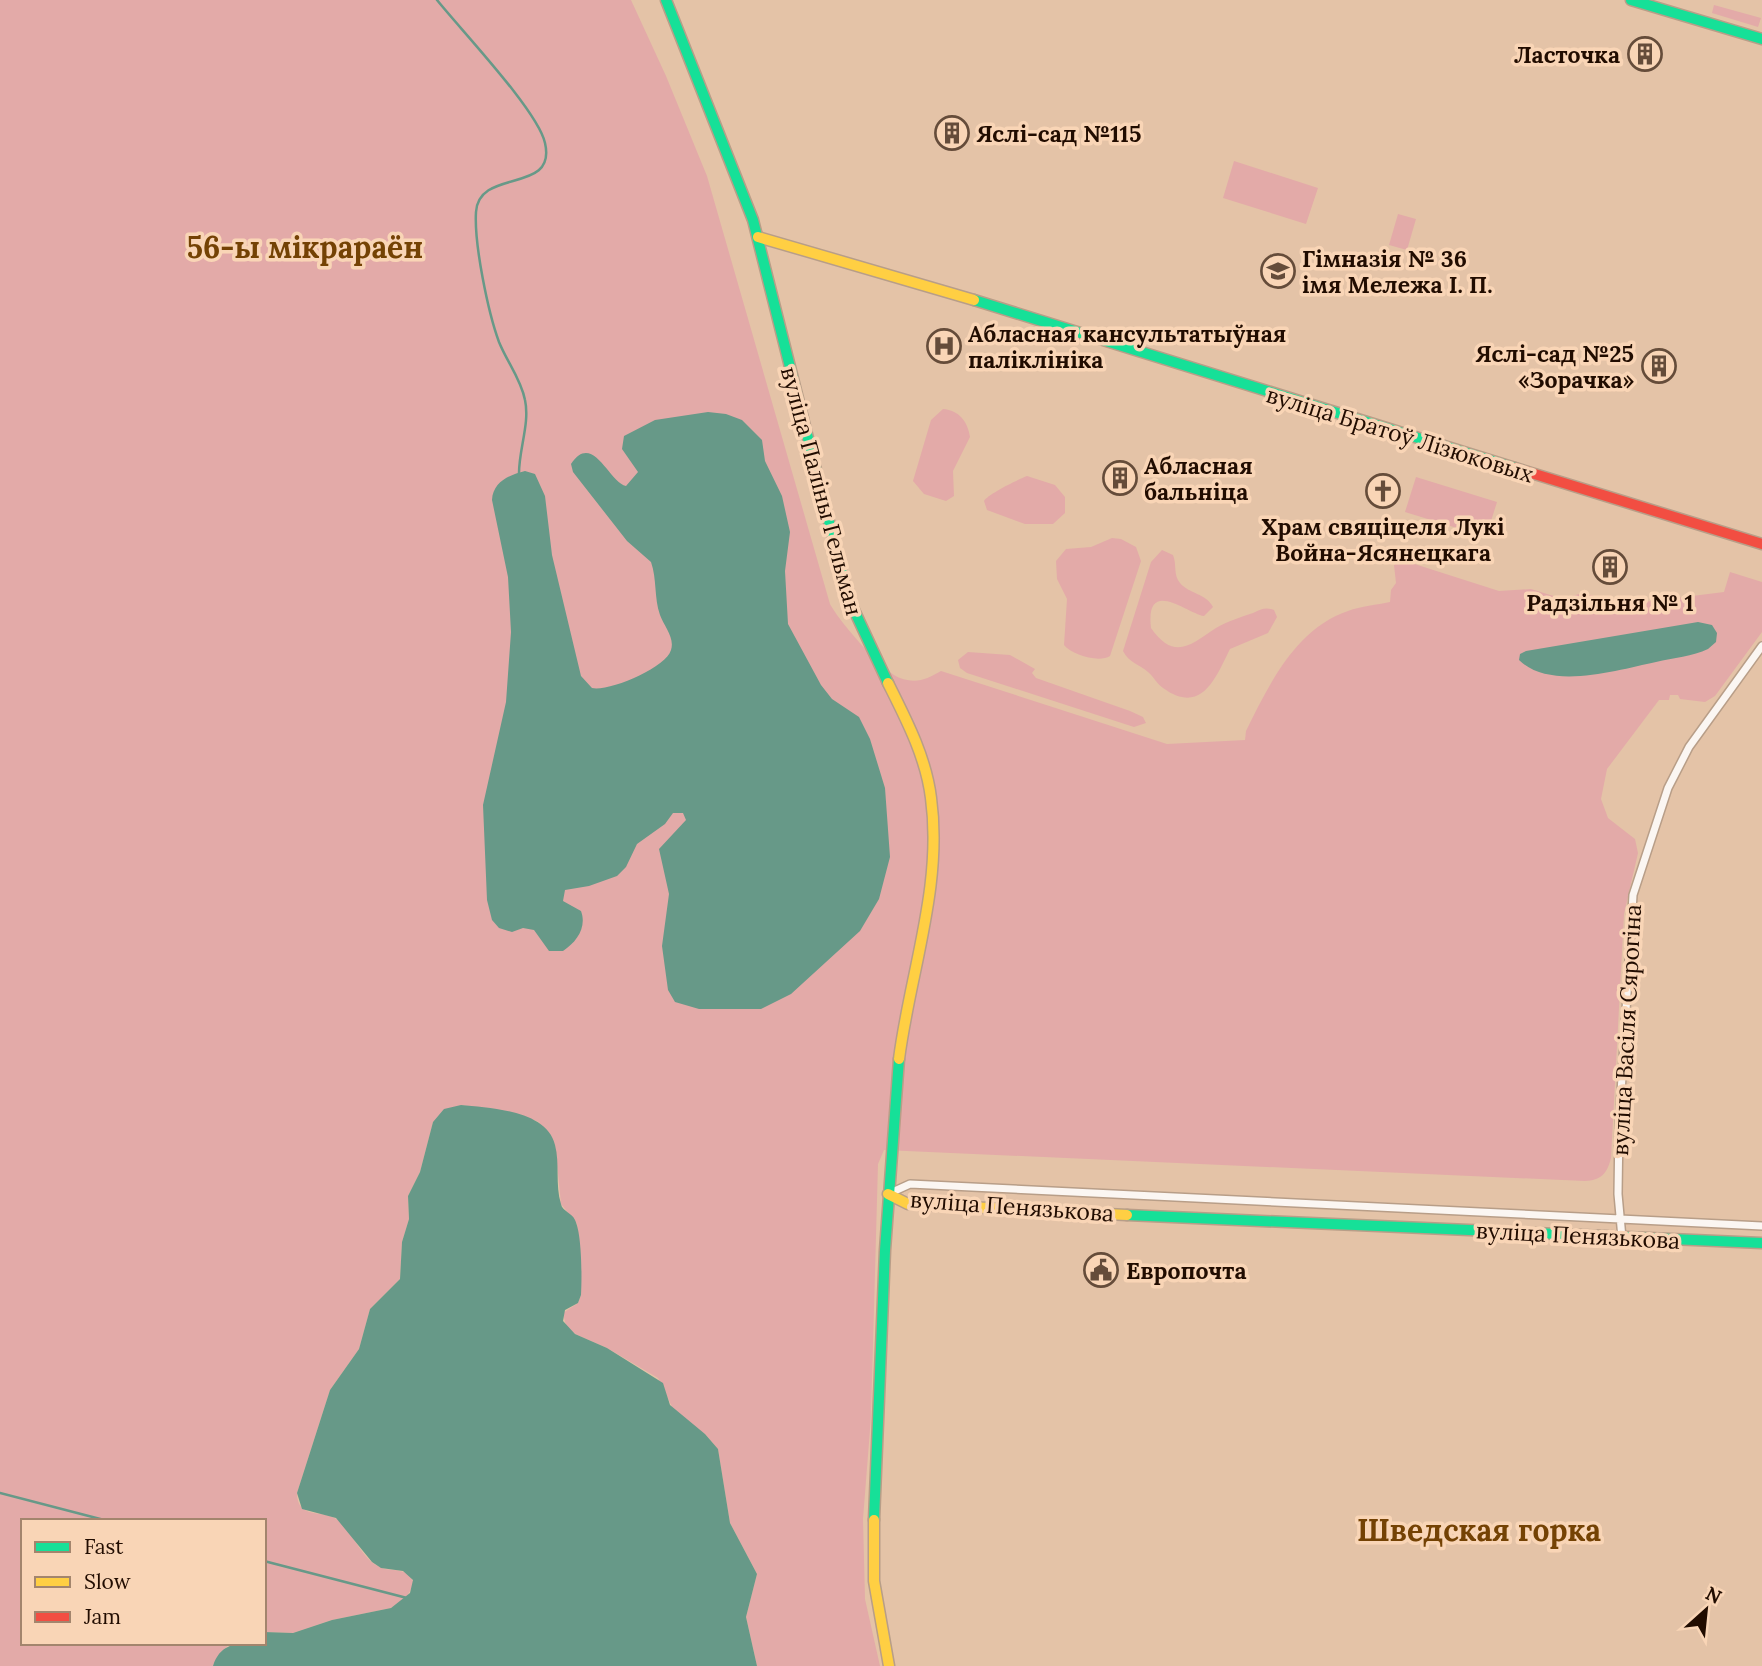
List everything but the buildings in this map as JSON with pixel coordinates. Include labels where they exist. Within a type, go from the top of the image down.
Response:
[{"type":"street","name":"вуліца Паліны Гельман","points":[[666,0],[702,84],[758,237],[848,597],[862,635],[915,744],[931,795],[935,837],[932,873],[906,1003],[888,1194],[874,1581],[889,1666]]},
{"type":"street","points":[[1632,0],[1762,39]]},
{"type":"street","name":"вуліца Братоў Лізюковых","points":[[758,237],[947,292],[1762,544]]},
{"type":"street","name":"вуліца Васіля Сярогіна","points":[[1622,1238],[1618,1194],[1619,1126],[1633,895],[1661,803],[1689,747],[1762,646]]},
{"type":"street","name":"вуліца Пенязькова","points":[[888,1194],[910,1184],[1762,1226]]},
{"type":"street","name":"вуліца Пенязькова","points":[[888,1194],[908,1203],[964,1207],[1762,1243]]},
{"type":"shaded area","points":[[0,0],[631,0],[707,176],[830,604],[862,645],[892,674],[900,678],[922,680],[941,671],[1167,744],[1245,740],[1246,731],[1264,695],[1298,645],[1329,619],[1353,609],[1390,602],[1391,590],[1396,583],[1394,565],[1402,560],[1499,591],[1531,589],[1563,599],[1582,593],[1628,604],[1724,592],[1730,572],[1762,582],[1762,632],[1715,696],[1705,702],[1680,699],[1678,695],[1670,695],[1669,700],[1659,700],[1607,769],[1601,799],[1608,818],[1635,839],[1638,853],[1624,914],[1611,1158],[1608,1168],[1599,1178],[1585,1181],[884,1150],[878,1164],[871,1417],[863,1519],[865,1599],[880,1666],[757,1666],[746,1617],[757,1574],[730,1523],[718,1449],[705,1434],[674,1411],[658,1378],[607,1348],[575,1334],[566,1326],[563,1313],[578,1303],[581,1295],[577,1224],[561,1204],[556,1153],[539,1122],[520,1115],[461,1105],[433,1122],[420,1172],[408,1196],[409,1219],[402,1242],[400,1279],[370,1309],[359,1349],[330,1390],[297,1493],[301,1507],[306,1511],[338,1520],[375,1564],[409,1575],[414,1584],[406,1598],[391,1608],[332,1620],[293,1633],[266,1632],[266,1519],[21,1519],[21,1645],[229,1645],[220,1653],[213,1666],[0,1666]]},
{"type":"shaded area","points":[[1714,5],[1761,18],[1758,27],[1712,13]]},
{"type":"shaded area","points":[[1234,161],[1318,188],[1306,224],[1223,198]]},
{"type":"shaded area","points":[[1398,214],[1416,219],[1407,250],[1389,245]]},
{"type":"shaded area","points":[[943,409],[962,418],[970,437],[953,471],[954,496],[946,501],[924,494],[913,481],[931,420]]},
{"type":"shaded area","points":[[1027,476],[1055,485],[1065,497],[1065,513],[1053,524],[1025,524],[987,510],[984,501],[987,498]]},
{"type":"shaded area","points":[[1416,477],[1497,502],[1486,537],[1405,512]]},
{"type":"shaded area","points":[[1112,538],[1121,539],[1136,547],[1141,561],[1110,656],[1099,659],[1086,657],[1064,645],[1067,599],[1057,579],[1056,561],[1066,549],[1091,547]]},
{"type":"shaded area","points":[[1162,550],[1173,555],[1180,583],[1206,599],[1213,607],[1204,616],[1169,602],[1154,604],[1151,628],[1168,645],[1183,647],[1191,644],[1225,623],[1264,609],[1274,610],[1277,617],[1268,633],[1230,649],[1206,690],[1188,698],[1177,696],[1163,688],[1123,651],[1151,562]]},
{"type":"shaded area","points":[[968,652],[1010,655],[1035,669],[1032,673],[1036,678],[1130,711],[1143,717],[1146,723],[1134,727],[967,673],[960,668],[958,660]]},
{"type":"water","points":[[708,412],[726,414],[742,420],[762,440],[765,461],[782,496],[790,532],[785,571],[788,624],[821,685],[832,699],[859,717],[870,739],[885,788],[890,857],[879,899],[860,931],[791,994],[761,1009],[699,1009],[675,1002],[668,990],[662,946],[669,894],[659,849],[686,820],[683,813],[673,813],[665,824],[637,844],[626,867],[617,876],[589,886],[565,890],[563,901],[581,911],[583,923],[576,939],[563,951],[549,951],[534,930],[523,928],[512,932],[499,928],[492,920],[487,900],[483,805],[506,702],[511,632],[508,577],[492,500],[495,488],[513,475],[525,471],[535,474],[545,496],[552,555],[581,676],[592,688],[623,682],[659,664],[671,650],[672,641],[658,609],[651,562],[627,541],[573,472],[571,464],[579,455],[586,453],[594,456],[613,477],[626,486],[638,472],[622,449],[624,436],[655,420]]},
{"type":"water","points":[[1698,622],[1712,625],[1717,633],[1716,642],[1708,649],[1689,655],[1585,676],[1548,675],[1519,660],[1520,654],[1526,651]]},
{"type":"water","points":[[461,1105],[516,1113],[541,1124],[550,1133],[555,1145],[561,1204],[575,1220],[580,1245],[581,1295],[578,1303],[565,1310],[563,1321],[575,1334],[607,1348],[663,1383],[670,1405],[705,1434],[718,1449],[730,1523],[757,1574],[746,1617],[757,1666],[213,1666],[221,1651],[227,1647],[266,1645],[266,1632],[293,1633],[332,1620],[391,1608],[410,1593],[413,1580],[403,1571],[381,1568],[372,1562],[336,1518],[302,1509],[297,1493],[330,1390],[359,1349],[370,1309],[400,1279],[402,1242],[409,1219],[408,1196],[420,1172],[433,1122],[444,1109]]},
{"type":"waterway","points":[[437,0],[529,111],[545,143],[546,159],[540,169],[529,176],[490,190],[480,198],[476,212],[479,259],[490,314],[499,342],[525,400],[526,418],[519,473]]},
{"type":"waterway","points":[[0,1493],[100,1519]]},
{"type":"waterway","points":[[266,1562],[407,1598]]},
{"type":"traffic: fast","points":[[666,0],[753,220],[848,597],[888,683]]},
{"type":"traffic: fast","points":[[1631,0],[1762,39]]},
{"type":"traffic: fast","points":[[974,300],[1515,468]]},
{"type":"traffic: fast","points":[[874,1520],[885,1250],[899,1059]]},
{"type":"traffic: fast","points":[[1127,1215],[1762,1243]]},
{"type":"traffic: slow","points":[[758,237],[974,300]]},
{"type":"traffic: slow","points":[[888,683],[925,768],[934,831],[929,897],[899,1059]]},
{"type":"traffic: slow","points":[[888,1194],[908,1204],[1127,1215]]},
{"type":"traffic: slow","points":[[874,1520],[874,1581],[889,1666]]},
{"type":"traffic: jam","points":[[1515,468],[1762,544]]},
{"type":"place","name":"Ласточка","points":[[1645,54]]},
{"type":"place","name":"Яслі-сад №115","points":[[952,133]]},
{"type":"place","name":"Гімназія № 36 імя Мележа І. П.","points":[[1278,271]]},
{"type":"place","name":"Абласная кансультатыўная паліклініка","points":[[944,346]]},
{"type":"place","name":"Яслі-сад №25 «Зорачка»","points":[[1659,366]]},
{"type":"place","name":"Абласная бальніца","points":[[1120,478]]},
{"type":"place","name":"Храм свяціцеля Лукі Война-Ясянецкага","points":[[1383,491]]},
{"type":"place","name":"Радзільня № 1","points":[[1610,567]]},
{"type":"place","name":"Европочта","points":[[1101,1270]]},
{"type":"district","name":"56-ы мікрараён","points":[[305,247]]},
{"type":"district","name":"Шведская горка","points":[[1479,1530]]}]
